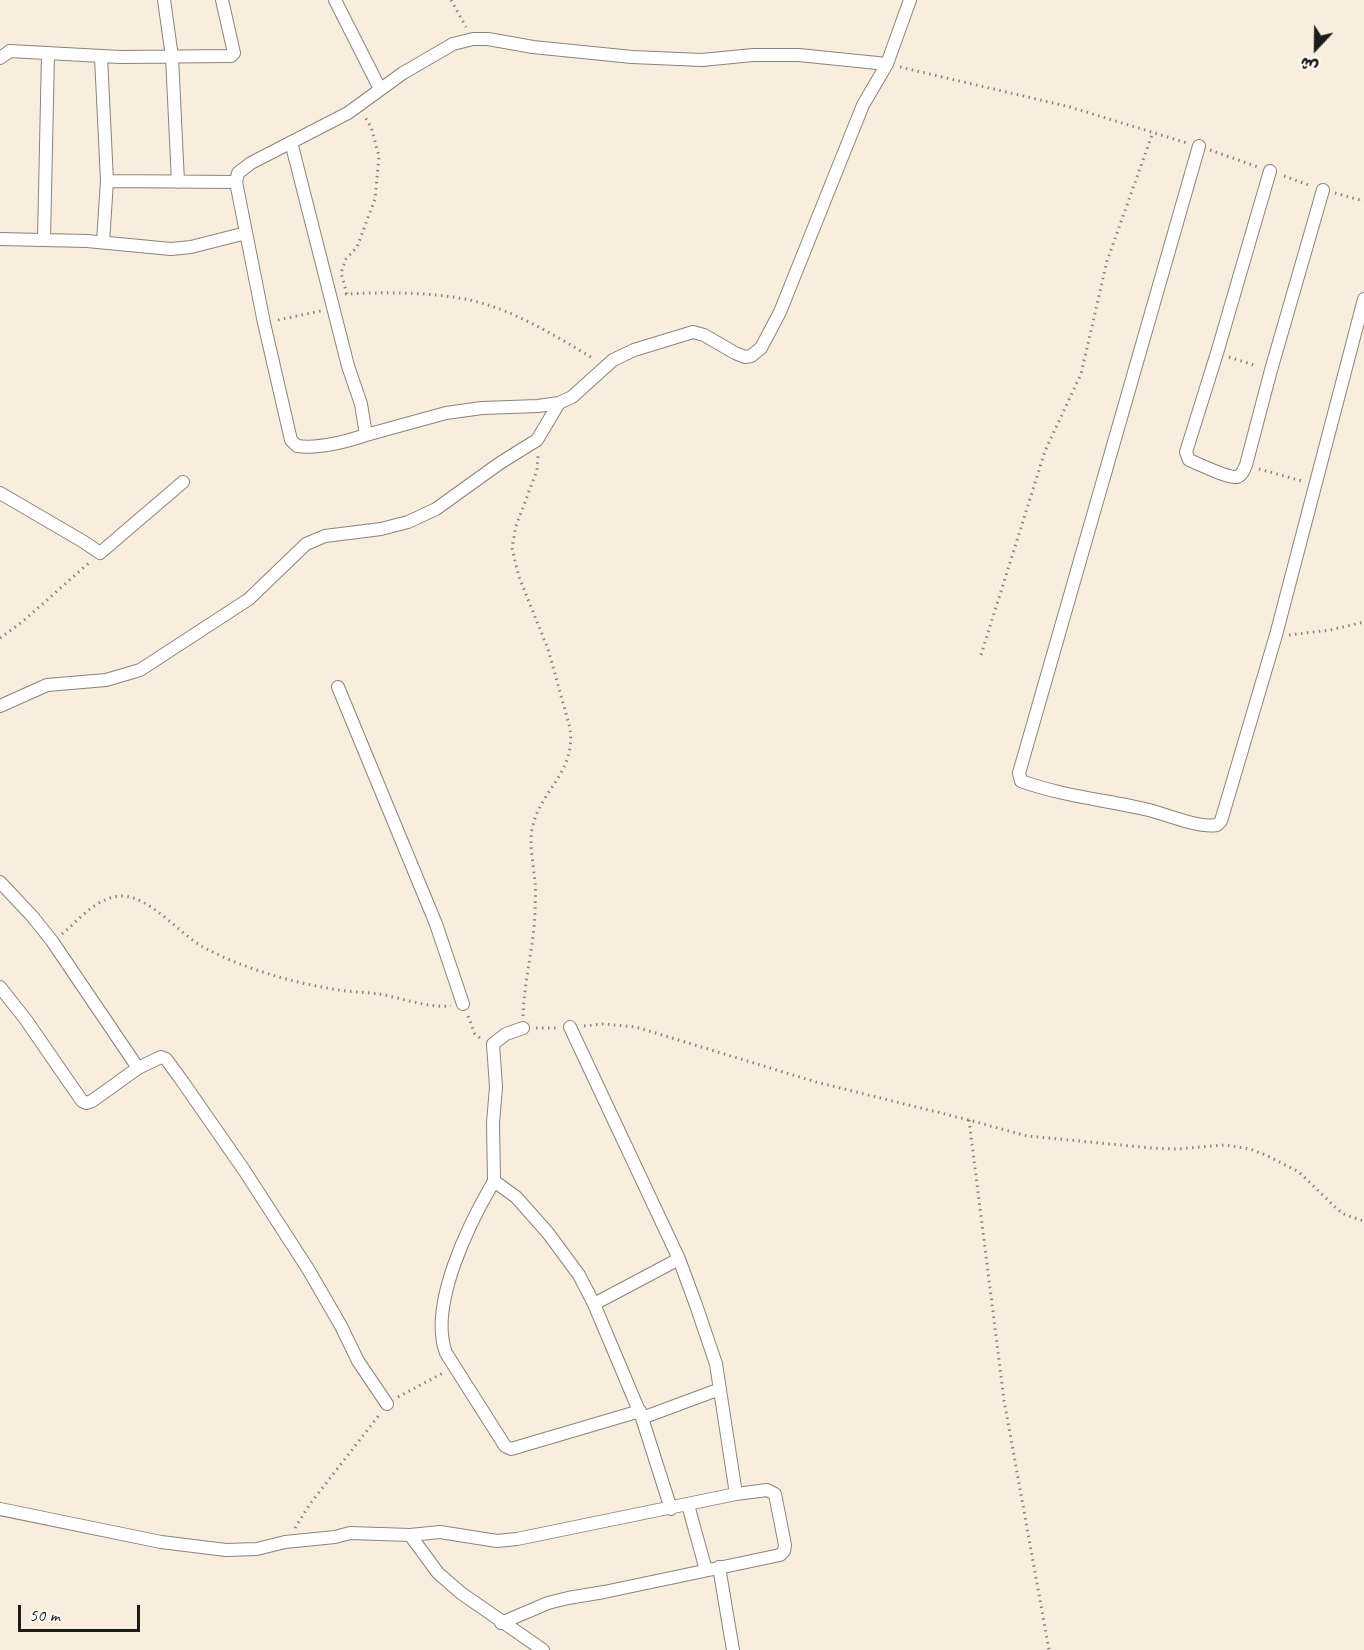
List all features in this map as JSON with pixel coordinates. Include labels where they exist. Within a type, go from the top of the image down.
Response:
[{"type":"street","points":[[164,0],[172,57],[178,182]]},
{"type":"street","points":[[0,58],[10,51],[101,57],[233,56],[222,0]]},
{"type":"street","points":[[335,0],[380,89]]},
{"type":"street","points":[[887,64],[799,55],[753,55],[702,60],[632,57],[473,39],[453,44],[403,73],[348,113],[251,163],[238,173],[236,182],[264,323],[294,445],[301,447],[345,442],[446,413],[482,408],[559,403],[572,397],[613,360],[634,350],[693,332],[704,335],[735,353],[745,357],[751,356],[761,348],[780,312],[863,105],[887,64],[910,0]]},
{"type":"street","points":[[44,240],[48,54]]},
{"type":"street","points":[[101,57],[107,181],[103,242]]},
{"type":"street","points":[[291,142],[332,295],[348,366],[361,404],[366,435]]},
{"type":"street","points":[[1199,146],[1019,778],[1026,783],[1206,825],[1217,825],[1223,816],[1276,634],[1364,299]]},
{"type":"street","points":[[1270,171],[1186,452],[1186,458],[1230,476],[1241,474],[1245,465],[1323,190]]},
{"type":"street","points":[[107,181],[236,182]]},
{"type":"street","points":[[0,239],[103,242],[171,249],[191,247],[246,233]]},
{"type":"street","points":[[0,706],[47,685],[106,680],[140,670],[249,599],[306,544],[325,536],[381,529],[408,522],[436,509],[537,440],[559,403]]},
{"type":"street","points":[[0,493],[100,553],[183,482]]},
{"type":"street","points":[[338,687],[436,924],[463,1004]]},
{"type":"street","points":[[0,882],[52,941],[138,1068]]},
{"type":"street","points":[[0,987],[26,1020],[82,1101],[86,1103],[138,1068],[161,1057],[166,1059],[244,1170],[308,1269],[358,1361],[387,1404]]},
{"type":"street","points":[[570,1027],[679,1259],[709,1343],[720,1389],[736,1494]]},
{"type":"street","points":[[523,1028],[506,1034],[493,1044],[496,1087],[493,1123],[494,1180],[466,1233],[446,1297],[441,1326],[443,1344],[455,1367],[508,1448],[641,1414],[720,1389]]},
{"type":"street","points":[[494,1180],[516,1197],[548,1233],[579,1275],[594,1304],[641,1414],[671,1509]]},
{"type":"street","points":[[594,1304],[679,1259]]},
{"type":"street","points":[[0,1509],[161,1542],[226,1550],[257,1550],[285,1542],[335,1537],[350,1533],[410,1535],[440,1532],[497,1540],[517,1539],[736,1494],[767,1490],[775,1494],[785,1545],[780,1555],[548,1603],[501,1623]]},
{"type":"street","points":[[688,1505],[706,1570]]},
{"type":"street","points":[[410,1535],[438,1573],[461,1593],[501,1623],[543,1650]]},
{"type":"street","points":[[719,1567],[733,1650]]},
{"type":"path","points":[[451,0],[473,39]]},
{"type":"path","points":[[887,64],[1070,107],[1199,146],[1323,190],[1364,201]]},
{"type":"path","points":[[347,294],[341,273],[346,259],[357,247],[375,199],[379,156],[371,126],[358,106]]},
{"type":"path","points":[[981,655],[1045,451],[1081,374],[1107,261],[1153,132]]},
{"type":"path","points":[[332,295],[381,292],[466,299],[511,314],[558,337],[605,367]]},
{"type":"path","points":[[264,323],[334,308]]},
{"type":"path","points":[[1217,353],[1271,370]]},
{"type":"path","points":[[537,440],[537,470],[512,538],[512,548],[519,578],[548,649],[572,740],[571,752],[564,769],[532,827],[536,886],[535,914],[524,998],[523,1028],[603,1024],[636,1027],[816,1082],[969,1119],[1027,1136],[1152,1148],[1176,1149],[1225,1145],[1250,1149],[1299,1172],[1343,1214],[1364,1221]]},
{"type":"path","points":[[1245,465],[1315,485]]},
{"type":"path","points":[[0,638],[22,622],[100,553]]},
{"type":"path","points":[[1276,634],[1302,635],[1364,622]]},
{"type":"path","points":[[52,941],[90,908],[123,896],[141,902],[204,947],[240,963],[292,980],[430,1005],[463,1004],[475,1034],[493,1044]]},
{"type":"path","points":[[969,1119],[1004,1401],[1048,1650]]},
{"type":"path","points":[[285,1542],[310,1504],[387,1404],[455,1367]]}]
